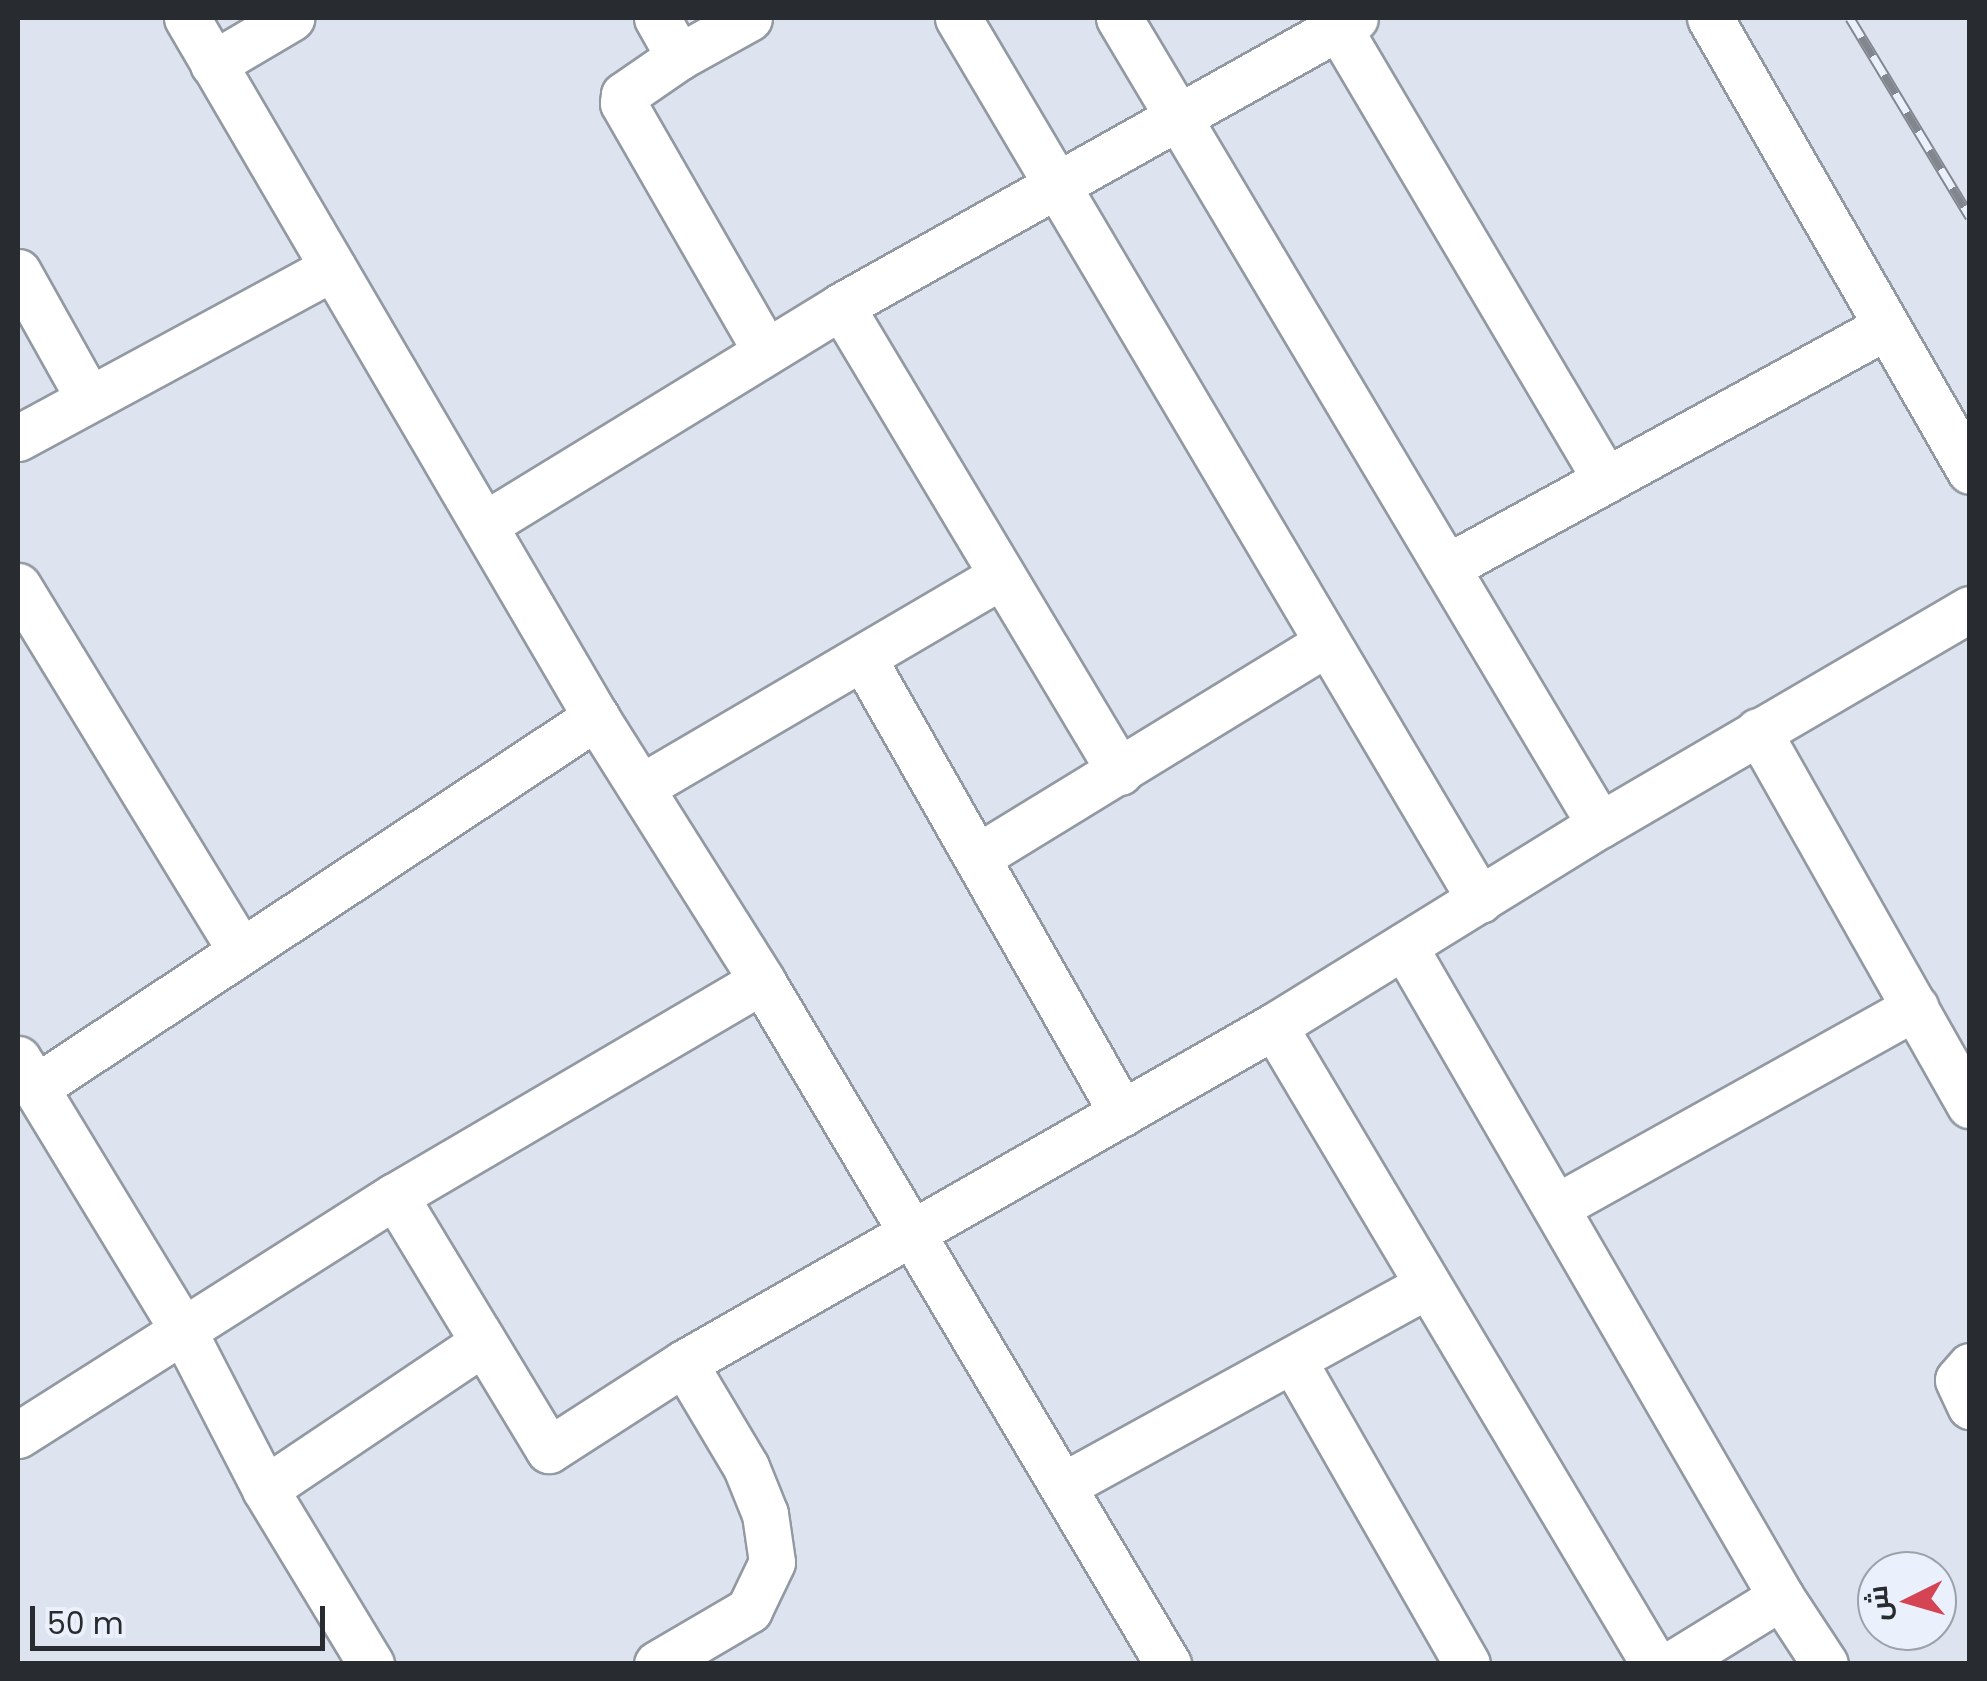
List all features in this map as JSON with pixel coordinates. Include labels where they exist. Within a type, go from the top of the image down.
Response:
[{"type":"street","points":[[187,18],[596,717],[643,786],[762,981],[906,1231],[1064,1486],[1168,1664]]},
{"type":"street","points":[[213,64],[291,18]]},
{"type":"street","points":[[657,18],[680,57]]},
{"type":"street","points":[[749,18],[624,95],[624,112],[766,352]]},
{"type":"street","points":[[958,18],[1059,182],[1325,644],[1480,900]]},
{"type":"street","points":[[1119,18],[1180,114],[1600,825]]},
{"type":"street","points":[[1710,18],[1970,471]]},
{"type":"street","points":[[484,525],[842,306],[1347,22],[1604,477]]},
{"type":"street","points":[[18,438],[333,268]]},
{"type":"street","points":[[18,272],[89,399]]},
{"type":"street","points":[[842,306],[1120,772]]},
{"type":"street","points":[[1447,567],[1604,477],[1885,327]]},
{"type":"street","points":[[643,786],[1002,575]]},
{"type":"street","points":[[18,586],[240,951]]},
{"type":"street","points":[[395,1196],[546,1450],[906,1231],[1274,1026],[1600,825],[1970,609]]},
{"type":"street","points":[[979,856],[1325,644]]},
{"type":"street","points":[[863,658],[1122,1113]]},
{"type":"street","points":[[371,1664],[265,1489],[184,1332],[26,1074],[240,951],[596,717]]},
{"type":"street","points":[[1758,731],[1970,1104]]},
{"type":"street","points":[[1404,946],[1558,1206],[1781,1598],[1825,1664]]},
{"type":"street","points":[[18,1435],[395,1196],[762,981]]},
{"type":"street","points":[[1558,1206],[1915,1007]]},
{"type":"street","points":[[1274,1026],[1654,1664]]},
{"type":"street","points":[[1064,1486],[1428,1285]]},
{"type":"street","points":[[265,1489],[482,1344]]},
{"type":"street","points":[[1294,1360],[1466,1664]]},
{"type":"street","points":[[657,1664],[749,1610],[772,1562],[766,1514],[746,1467],[684,1363]]},
{"type":"street","points":[[1970,1366],[1958,1380],[1970,1406]]},
{"type":"street","points":[[1672,1664],[1781,1598]]},
{"type":"railway","points":[[1850,18],[1970,217]]}]
